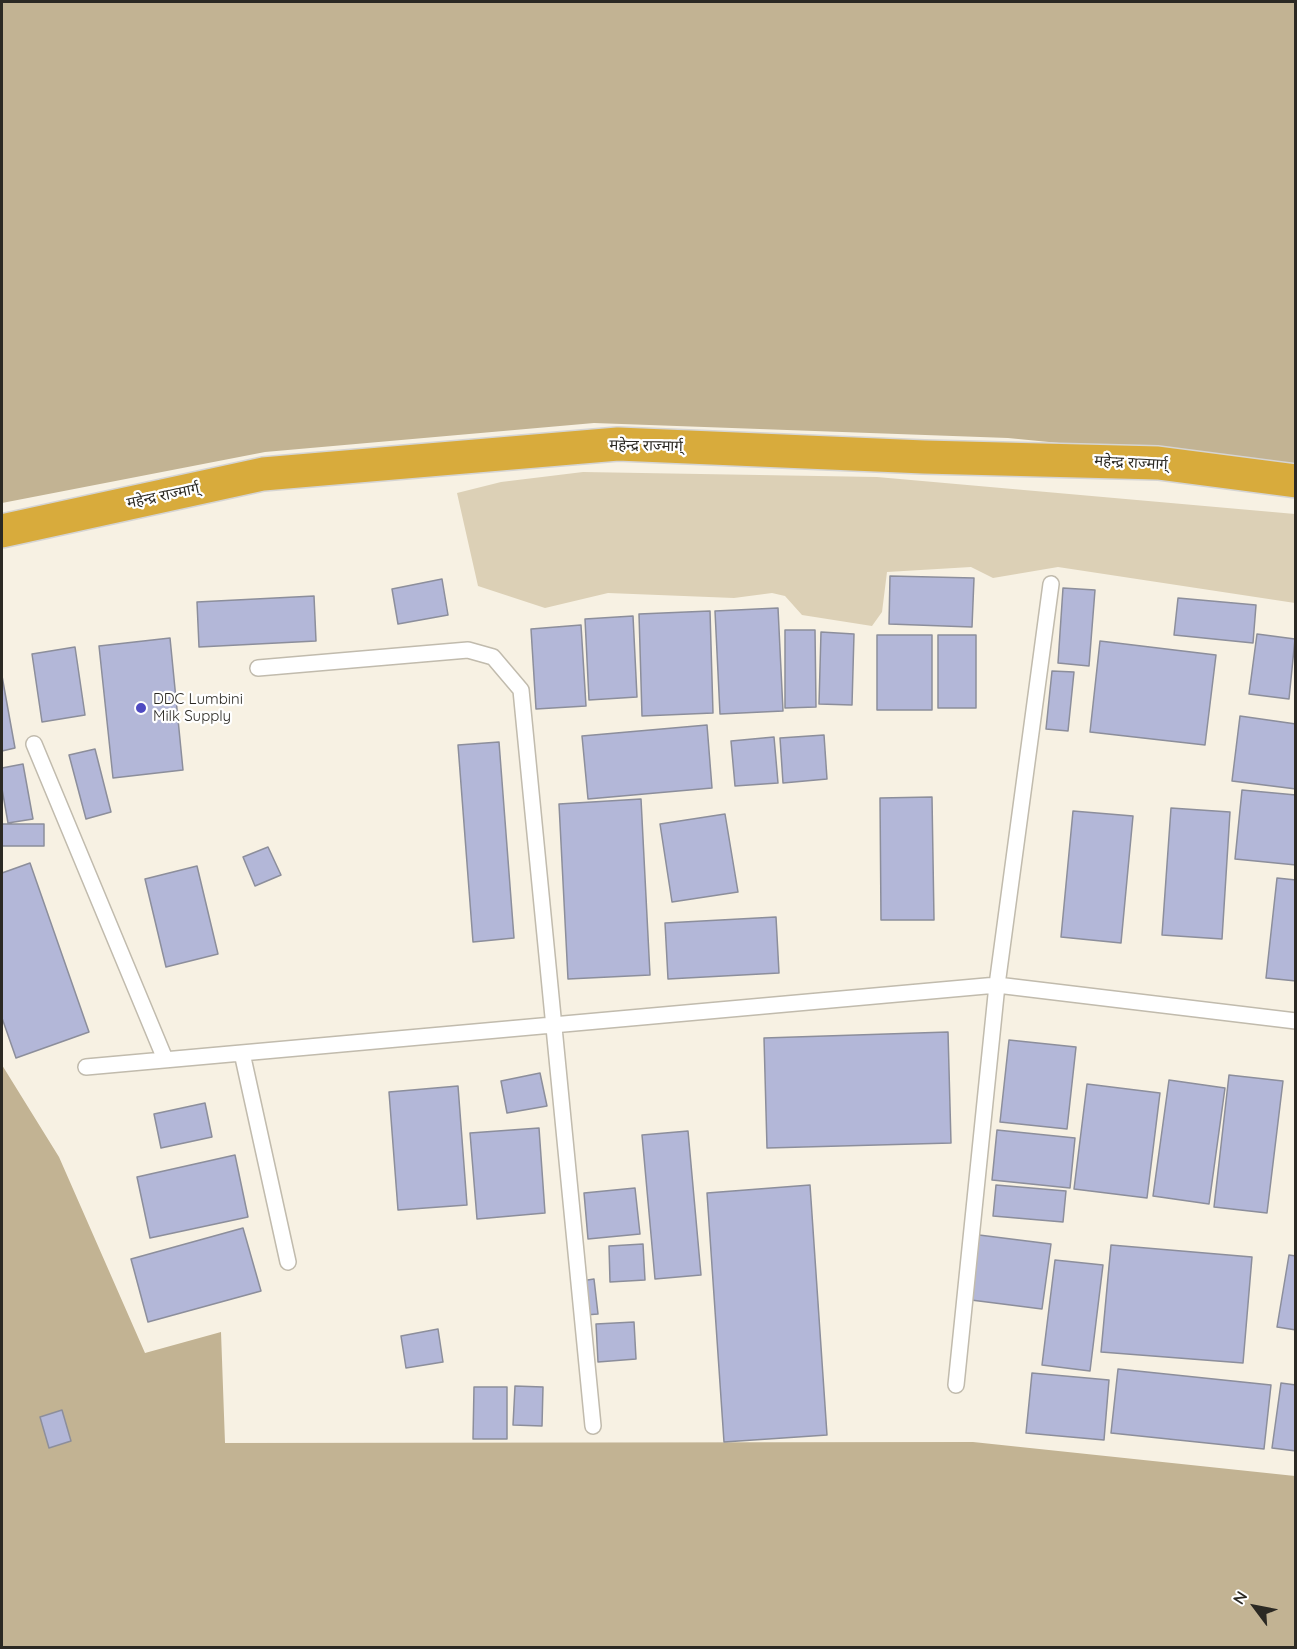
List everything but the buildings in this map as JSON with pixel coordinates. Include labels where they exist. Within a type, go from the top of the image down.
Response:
[{"type":"highway","name":"महेन्द्र राज्मार्ग्","points":[[2,531],[263,474],[618,444],[936,457],[1158,463],[1296,481]]},
{"type":"lane","points":[[956,1385],[997,985],[1051,584]]},
{"type":"lane","points":[[258,668],[468,650],[493,657],[521,690],[592,1426]]},
{"type":"lane","points":[[34,744],[165,1059]]},
{"type":"lane","points":[[86,1067],[997,985],[1296,1021]]},
{"type":"lane","points":[[242,1053],[288,1262]]},
{"type":"shaded area","points":[[2,2],[1295,2],[1295,466],[1008,438],[594,423],[265,452],[2,503]]},
{"type":"shaded area","points":[[583,472],[877,477],[1295,514],[1295,603],[1058,567],[993,578],[971,567],[887,572],[882,612],[872,626],[802,615],[785,596],[772,593],[734,598],[608,593],[545,608],[478,586],[457,493],[501,482]]},
{"type":"shaded area","points":[[2,1065],[59,1157],[145,1353],[221,1332],[225,1443],[973,1442],[1295,1476],[1295,1647],[2,1647]]},
{"type":"place","name":"DDC Lumbini Milk Supply","points":[[141,708]]}]
